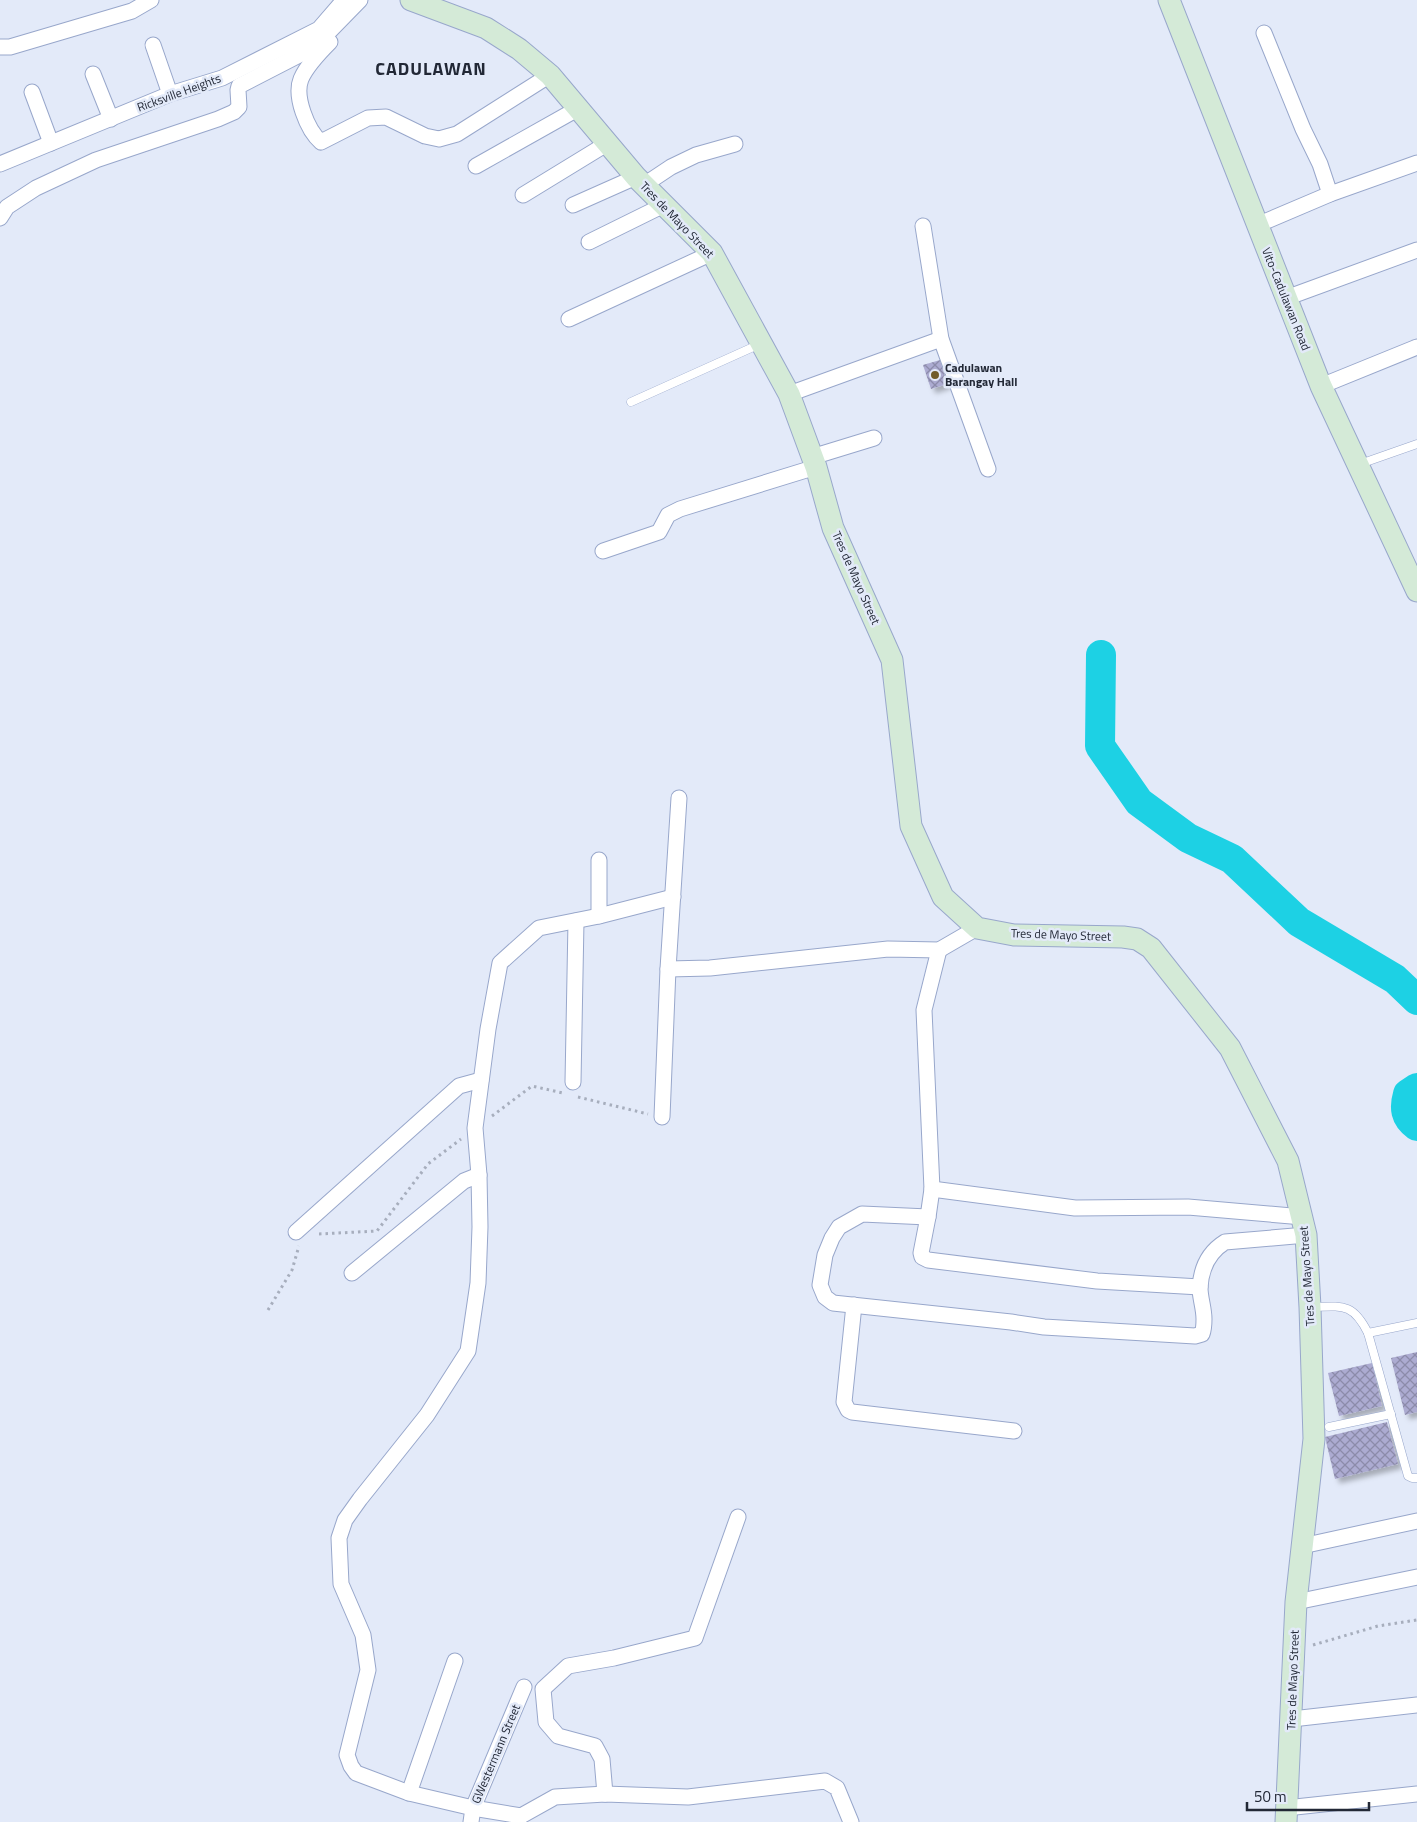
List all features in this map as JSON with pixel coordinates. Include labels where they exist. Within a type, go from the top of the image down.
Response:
[{"type":"street","points":[[0,47],[10,48],[132,10],[151,0]]},
{"type":"street","name":"Ricksville Heights","points":[[0,164],[111,120],[170,94],[222,78],[319,29],[344,0]]},
{"type":"street","points":[[0,218],[7,207],[36,188],[96,160],[234,112],[239,107],[238,90],[240,86],[303,53],[319,42],[360,0]]},
{"type":"street","points":[[368,0],[322,50],[301,79],[299,87],[304,117],[314,136],[321,142],[368,118],[386,117],[425,136],[439,139],[457,134],[550,75]]},
{"type":"street","name":"Tres de Mayo Street","points":[[411,0],[486,28],[519,49],[550,75],[640,181],[712,253],[789,394],[814,462],[834,528],[892,660],[912,826],[943,897],[977,928],[1014,935],[1123,937],[1137,939],[1151,948],[1230,1048],[1288,1161],[1305,1226],[1310,1307],[1314,1439],[1296,1602],[1292,1720],[1286,1815]]},
{"type":"street","name":"Vito-Cadulawan Road","points":[[1169,0],[1321,386],[1417,591]]},
{"type":"street","points":[[1264,33],[1303,130],[1320,164],[1330,194]]},
{"type":"street","points":[[153,45],[170,94]]},
{"type":"street","points":[[93,74],[111,120]]},
{"type":"street","points":[[32,92],[50,143]]},
{"type":"street","points":[[476,166],[579,108]]},
{"type":"street","points":[[523,195],[608,143]]},
{"type":"street","points":[[573,205],[640,181],[696,155],[735,144]]},
{"type":"street","points":[[1257,225],[1330,194],[1417,163]]},
{"type":"street","points":[[589,242],[664,205]]},
{"type":"street","points":[[923,226],[942,339],[988,469]]},
{"type":"street","points":[[1286,298],[1417,250]]},
{"type":"street","points":[[569,320],[712,253]]},
{"type":"street","points":[[789,394],[942,339]]},
{"type":"street","points":[[1321,386],[1417,347]]},
{"type":"street","points":[[604,551],[659,532],[668,515],[680,509],[814,462],[874,438]]},
{"type":"street","points":[[662,1117],[668,969],[680,798]]},
{"type":"street","points":[[599,860],[599,916]]},
{"type":"street","points":[[673,897],[599,916],[539,928],[500,963],[488,1029],[475,1128],[479,1175],[480,1227],[478,1283],[468,1350],[427,1415],[360,1498],[345,1520],[339,1538],[341,1584],[363,1635],[368,1670],[347,1755],[348,1761],[356,1773],[364,1777],[472,1815],[521,1819],[555,1797],[605,1794],[688,1796],[826,1781],[837,1788],[851,1822]]},
{"type":"street","points":[[573,1082],[576,921]]},
{"type":"street","points":[[668,969],[710,968],[888,949],[940,950],[977,928]]},
{"type":"street","points":[[940,950],[924,1010],[932,1189],[921,1253],[922,1257],[928,1260],[1097,1281],[1200,1287]]},
{"type":"street","points":[[298,1235],[460,1086],[481,1080]]},
{"type":"street","points":[[352,1272],[464,1181],[479,1175]]},
{"type":"street","points":[[932,1189],[1075,1208],[1188,1207],[1305,1226]]},
{"type":"street","points":[[928,1217],[862,1214],[840,1227],[832,1238],[826,1255],[820,1285],[825,1297],[833,1303],[1001,1320],[1044,1327],[1195,1336],[1202,1334],[1204,1330],[1204,1312],[1200,1287],[1205,1262],[1215,1248],[1225,1242],[1305,1226]]},
{"type":"street","points":[[854,1305],[844,1402],[848,1410],[1014,1431]]},
{"type":"street","points":[[605,1794],[602,1760],[595,1746],[558,1736],[546,1722],[543,1689],[568,1666],[614,1658],[695,1638],[738,1517]]},
{"type":"street","points":[[1302,1546],[1417,1521]]},
{"type":"street","points":[[1296,1602],[1417,1577]]},
{"type":"street","points":[[409,1793],[455,1661]]},
{"type":"street","name":"GWestermann Street","points":[[472,1815],[524,1687]]},
{"type":"street","points":[[1292,1720],[1417,1705]]},
{"type":"street","points":[[1286,1815],[1417,1794]]},
{"type":"lane","points":[[631,402],[762,343]]},
{"type":"lane","points":[[1358,465],[1417,444]]},
{"type":"lane","points":[[1310,1307],[1343,1307],[1353,1311],[1362,1321],[1368,1333],[1408,1476],[1417,1478]]},
{"type":"lane","points":[[1368,1333],[1417,1323]]},
{"type":"lane","points":[[1329,1427],[1391,1414]]},
{"type":"path","points":[[316,1235],[323,1232],[377,1231],[428,1164],[532,1086],[662,1117]]},
{"type":"path","points":[[268,1310],[292,1270],[298,1235]]},
{"type":"path","points":[[1293,1650],[1378,1626],[1417,1620]]},
{"type":"building","name":"Cadulawan Barangay Hall","points":[[940,360],[947,384],[931,389],[923,365]]},
{"type":"building","points":[[1417,1352],[1417,1412],[1405,1415],[1391,1358]]},
{"type":"building","points":[[1372,1363],[1382,1406],[1339,1416],[1328,1373]]},
{"type":"building","points":[[1387,1422],[1398,1464],[1335,1479],[1325,1437]]},
{"type":"waterway","points":[[1101,655],[1100,746],[1139,802],[1188,838],[1232,859],[1299,922],[1395,979],[1417,1000]]},
{"type":"waterway","points":[[1417,1088],[1408,1094],[1406,1104],[1406,1112],[1417,1126]]},
{"type":"place","name":"Cadulawan Barangay Hall","points":[[935,375]]},
{"type":"district","name":"CADULAWAN","points":[[431,69]]}]
